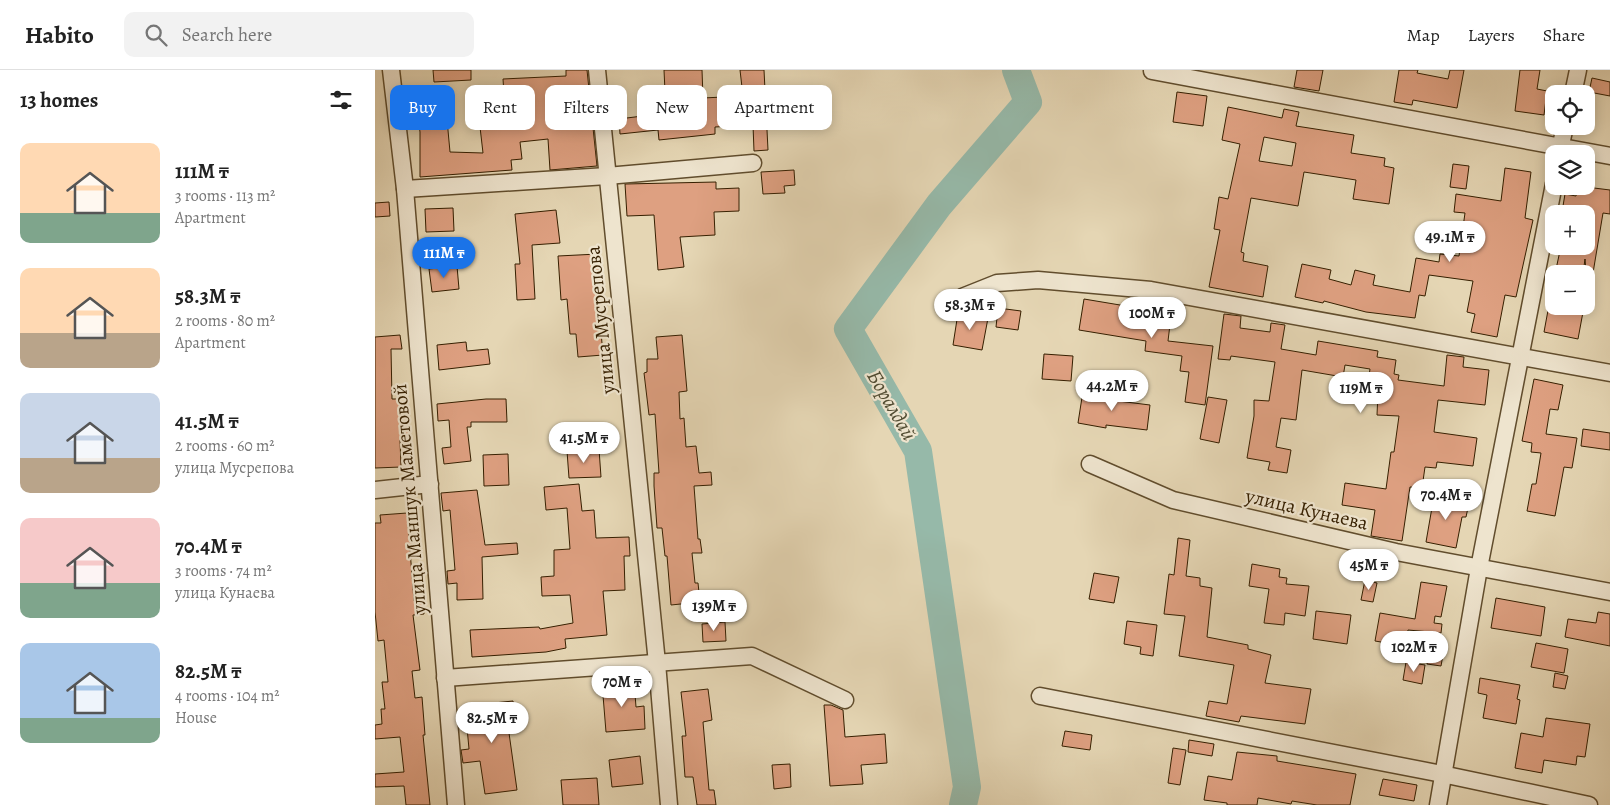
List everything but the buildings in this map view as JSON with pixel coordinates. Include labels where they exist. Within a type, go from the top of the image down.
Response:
[{"type":"street","name":"улица Маншук Маметовой","points":[[391,70],[405,189],[455,805]]},
{"type":"street","name":"улица Мусрепова","points":[[597,70],[657,663],[669,805]]},
{"type":"street","points":[[1152,70],[1545,147]]},
{"type":"street","points":[[1575,85],[1578,70]]},
{"type":"street","points":[[1595,154],[1610,156]]},
{"type":"street","points":[[405,189],[607,176],[753,163]]},
{"type":"street","points":[[1438,805],[1479,568],[1552,195]]},
{"type":"street","points":[[962,297],[997,283],[1037,280],[1151,290],[1610,373]]},
{"type":"street","name":"улица Кунаева","points":[[1090,464],[1173,500],[1396,552],[1610,592]]},
{"type":"street","points":[[375,490],[430,484]]},
{"type":"street","points":[[445,678],[752,656],[845,700]]},
{"type":"street","points":[[1040,696],[1443,774],[1589,805]]},
{"type":"waterway","name":"Боралдай","points":[[963,805],[967,787],[918,451],[848,329],[939,205],[1028,102],[1016,70]]}]
